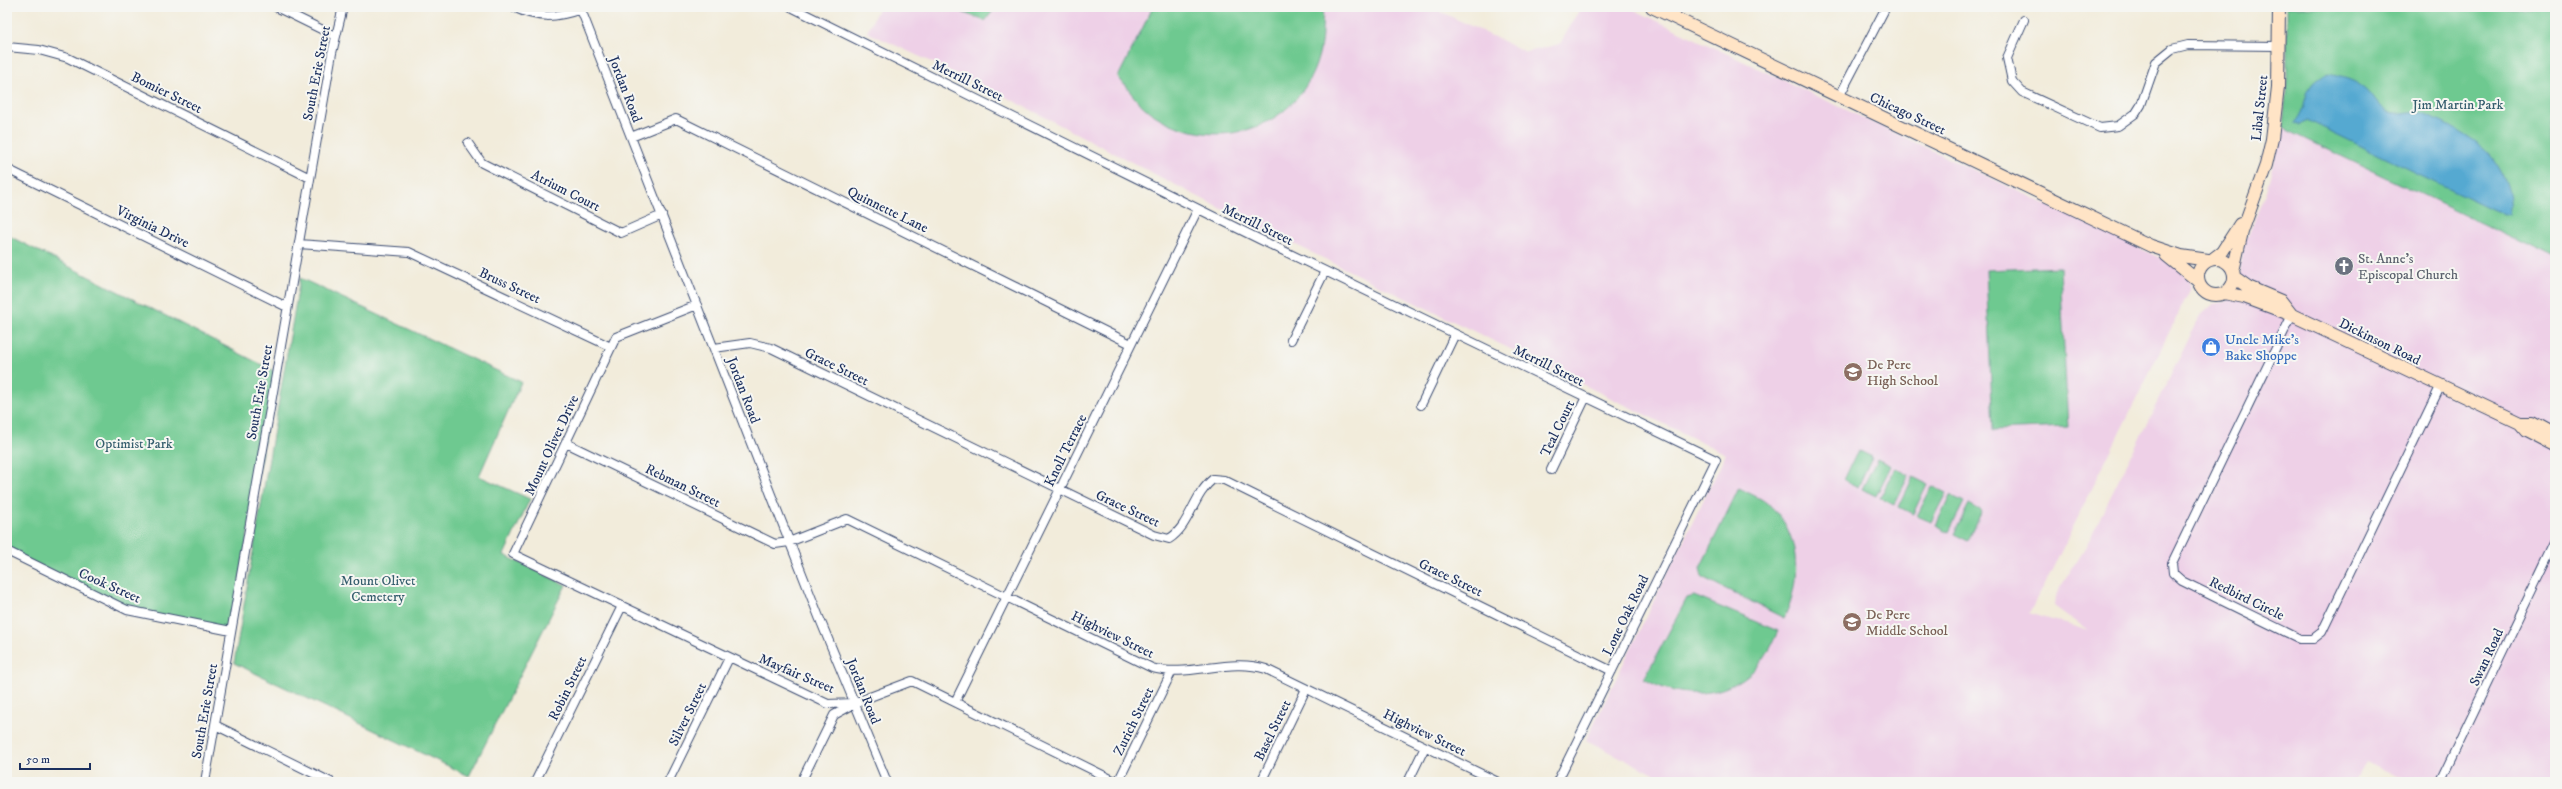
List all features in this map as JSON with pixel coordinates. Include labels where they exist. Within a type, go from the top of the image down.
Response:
[{"type":"street","points":[[276,7],[335,36]]},
{"type":"street","name":"South Erie Street","points":[[205,782],[335,36],[343,7]]},
{"type":"street","points":[[513,7],[535,16],[545,17],[566,14],[580,8]]},
{"type":"street","name":"Merrill Street","points":[[791,7],[1198,209],[1716,460]]},
{"type":"street","name":"Chicago Street","points":[[1652,7],[2151,246],[2181,256],[2211,259]]},
{"type":"street","points":[[1839,97],[1886,7]]},
{"type":"street","name":"Libal Street","points":[[2234,274],[2250,208],[2266,165],[2272,139],[2278,87],[2279,7]]},
{"type":"street","name":"Jordan Road","points":[[580,8],[790,542],[887,782]]},
{"type":"street","points":[[2024,20],[2007,58],[2012,81],[2022,92],[2090,126],[2100,128],[2118,126],[2136,113],[2141,105],[2156,62],[2172,49],[2188,45],[2279,46]]},
{"type":"street","name":"Bomier Street","points":[[7,47],[39,50],[68,58],[310,178]]},
{"type":"street","name":"Quinnette Lane","points":[[631,136],[676,118],[1131,344]]},
{"type":"street","name":"Atrium Court","points":[[468,143],[482,162],[621,233],[662,215]]},
{"type":"street","name":"Virginia Drive","points":[[7,169],[287,307]]},
{"type":"street","name":"Libal Street","points":[[2211,259],[2231,240],[2250,208]]},
{"type":"street","name":"Knoll Terrace","points":[[955,702],[1198,209]]},
{"type":"street","name":"Bruss Street","points":[[299,244],[409,252],[612,347]]},
{"type":"street","name":"Chicago Street","points":[[2151,246],[2185,269],[2198,281]]},
{"type":"street","points":[[2234,274],[2232,286],[2224,293],[2217,295],[2207,293],[2198,281],[2198,271],[2211,259],[2226,261],[2234,274],[2248,287],[2281,301],[2292,315]]},
{"type":"street","points":[[1291,340],[1325,271]]},
{"type":"street","name":"Dickinson Road","points":[[2224,293],[2244,297],[2292,315],[2440,387],[2520,423],[2533,423],[2555,435]]},
{"type":"street","points":[[612,347],[616,337],[697,305]]},
{"type":"street","name":"Redbird Circle","points":[[2292,315],[2172,563],[2173,573],[2182,581],[2300,639],[2313,639],[2322,632],[2440,387]]},
{"type":"street","points":[[1421,405],[1455,334]]},
{"type":"street","name":"Grace Street","points":[[714,348],[750,343],[771,348],[1059,490],[1154,535],[1168,539],[1178,534],[1204,486],[1213,479],[1224,480],[1612,671]]},
{"type":"street","name":"Mount Olivet Drive","points":[[514,554],[612,347]]},
{"type":"street","name":"Teal Court","points":[[1551,470],[1586,397]]},
{"type":"street","name":"Dickinson Road","points":[[2520,423],[2526,430],[2555,445]]},
{"type":"street","name":"Rebman Street","points":[[566,443],[775,544],[790,542]]},
{"type":"street","name":"Lone Oak Road","points":[[1557,782],[1716,460]]},
{"type":"street","name":"Highview Street","points":[[790,542],[847,519],[1152,668],[1172,671],[1250,666],[1266,669],[1498,782]]},
{"type":"street","name":"Swan Road","points":[[2440,782],[2555,542]]},
{"type":"street","name":"Cook Street","points":[[7,551],[127,610],[231,631]]},
{"type":"street","name":"Mayfair Street","points":[[514,554],[828,704],[854,703],[912,681],[1117,782]]},
{"type":"street","name":"Robin Street","points":[[536,782],[622,606]]},
{"type":"street","name":"Silver Street","points":[[668,782],[729,658]]},
{"type":"street","name":"Zurich Street","points":[[1117,782],[1172,671]]},
{"type":"street","name":"Basel Street","points":[[1261,782],[1306,689]]},
{"type":"street","points":[[801,782],[834,715],[854,703]]},
{"type":"street","points":[[215,725],[331,782]]},
{"type":"street","points":[[1408,782],[1425,747]]},
{"type":"shaded area","points":[[879,7],[1441,7],[1439,11],[1526,52],[1560,44],[1581,7],[1628,7],[2177,266],[2189,278],[2190,290],[2047,580],[2029,613],[2088,631],[2054,606],[2055,596],[2086,546],[2200,316],[2214,304],[2228,301],[2240,281],[2241,253],[2265,194],[2283,128],[2555,259],[2555,782],[2409,782],[2366,761],[2355,782],[1670,782],[1586,740],[1726,454],[1220,208],[1006,97],[867,32]]},
{"type":"green space","points":[[949,7],[996,7],[985,21]]},
{"type":"green space","points":[[1153,7],[1323,7],[1321,45],[1311,77],[1297,98],[1278,115],[1256,127],[1232,133],[1206,133],[1181,128],[1156,116],[1145,108],[1118,77]]},
{"type":"green space","name":"Jim Martin Park","points":[[2287,7],[2555,7],[2555,259],[2283,128],[2287,80]]},
{"type":"green space","name":"Optimist Park","points":[[7,235],[276,372],[231,631],[127,610],[7,551]]},
{"type":"green space","points":[[2060,267],[2068,427],[1993,430],[1986,270]]},
{"type":"green space","name":"Mount Olivet Cemetery","points":[[300,278],[521,382],[479,476],[530,499],[504,555],[566,585],[469,776],[234,663]]},
{"type":"green space","points":[[1858,450],[1872,457],[1858,487],[1844,480]]},
{"type":"green space","points":[[1877,459],[1891,466],[1876,496],[1862,489]]},
{"type":"green space","points":[[1895,468],[1909,475],[1894,505],[1880,498]]},
{"type":"green space","points":[[1913,477],[1927,484],[1913,514],[1899,507]]},
{"type":"green space","points":[[1932,486],[1946,493],[1931,522],[1917,516]]},
{"type":"green space","points":[[1739,488],[1761,499],[1774,510],[1784,523],[1791,537],[1795,553],[1796,570],[1790,603],[1784,618],[1702,577],[1700,568]]},
{"type":"green space","points":[[1950,495],[1964,502],[1949,532],[1936,525]]},
{"type":"green space","points":[[1969,504],[1982,511],[1968,541],[1954,534]]},
{"type":"green space","points":[[1694,596],[1778,631],[1763,660],[1756,668],[1744,678],[1730,686],[1716,691],[1687,693],[1658,686],[1644,679],[1687,598]]},
{"type":"water","points":[[2328,74],[2356,82],[2367,91],[2382,108],[2390,113],[2417,113],[2433,118],[2475,142],[2493,159],[2506,182],[2510,198],[2509,214],[2504,215],[2307,120],[2301,124],[2294,123],[2299,116],[2306,96],[2313,83],[2319,78]]},
{"type":"place","name":"St. Anne's Episcopal Church","points":[[2344,266]]},
{"type":"place","name":"Uncle Mike's Bake Shoppe","points":[[2211,347]]},
{"type":"place","name":"De Pere High School","points":[[1853,372]]},
{"type":"place","name":"De Pere Middle School","points":[[1852,622]]}]
